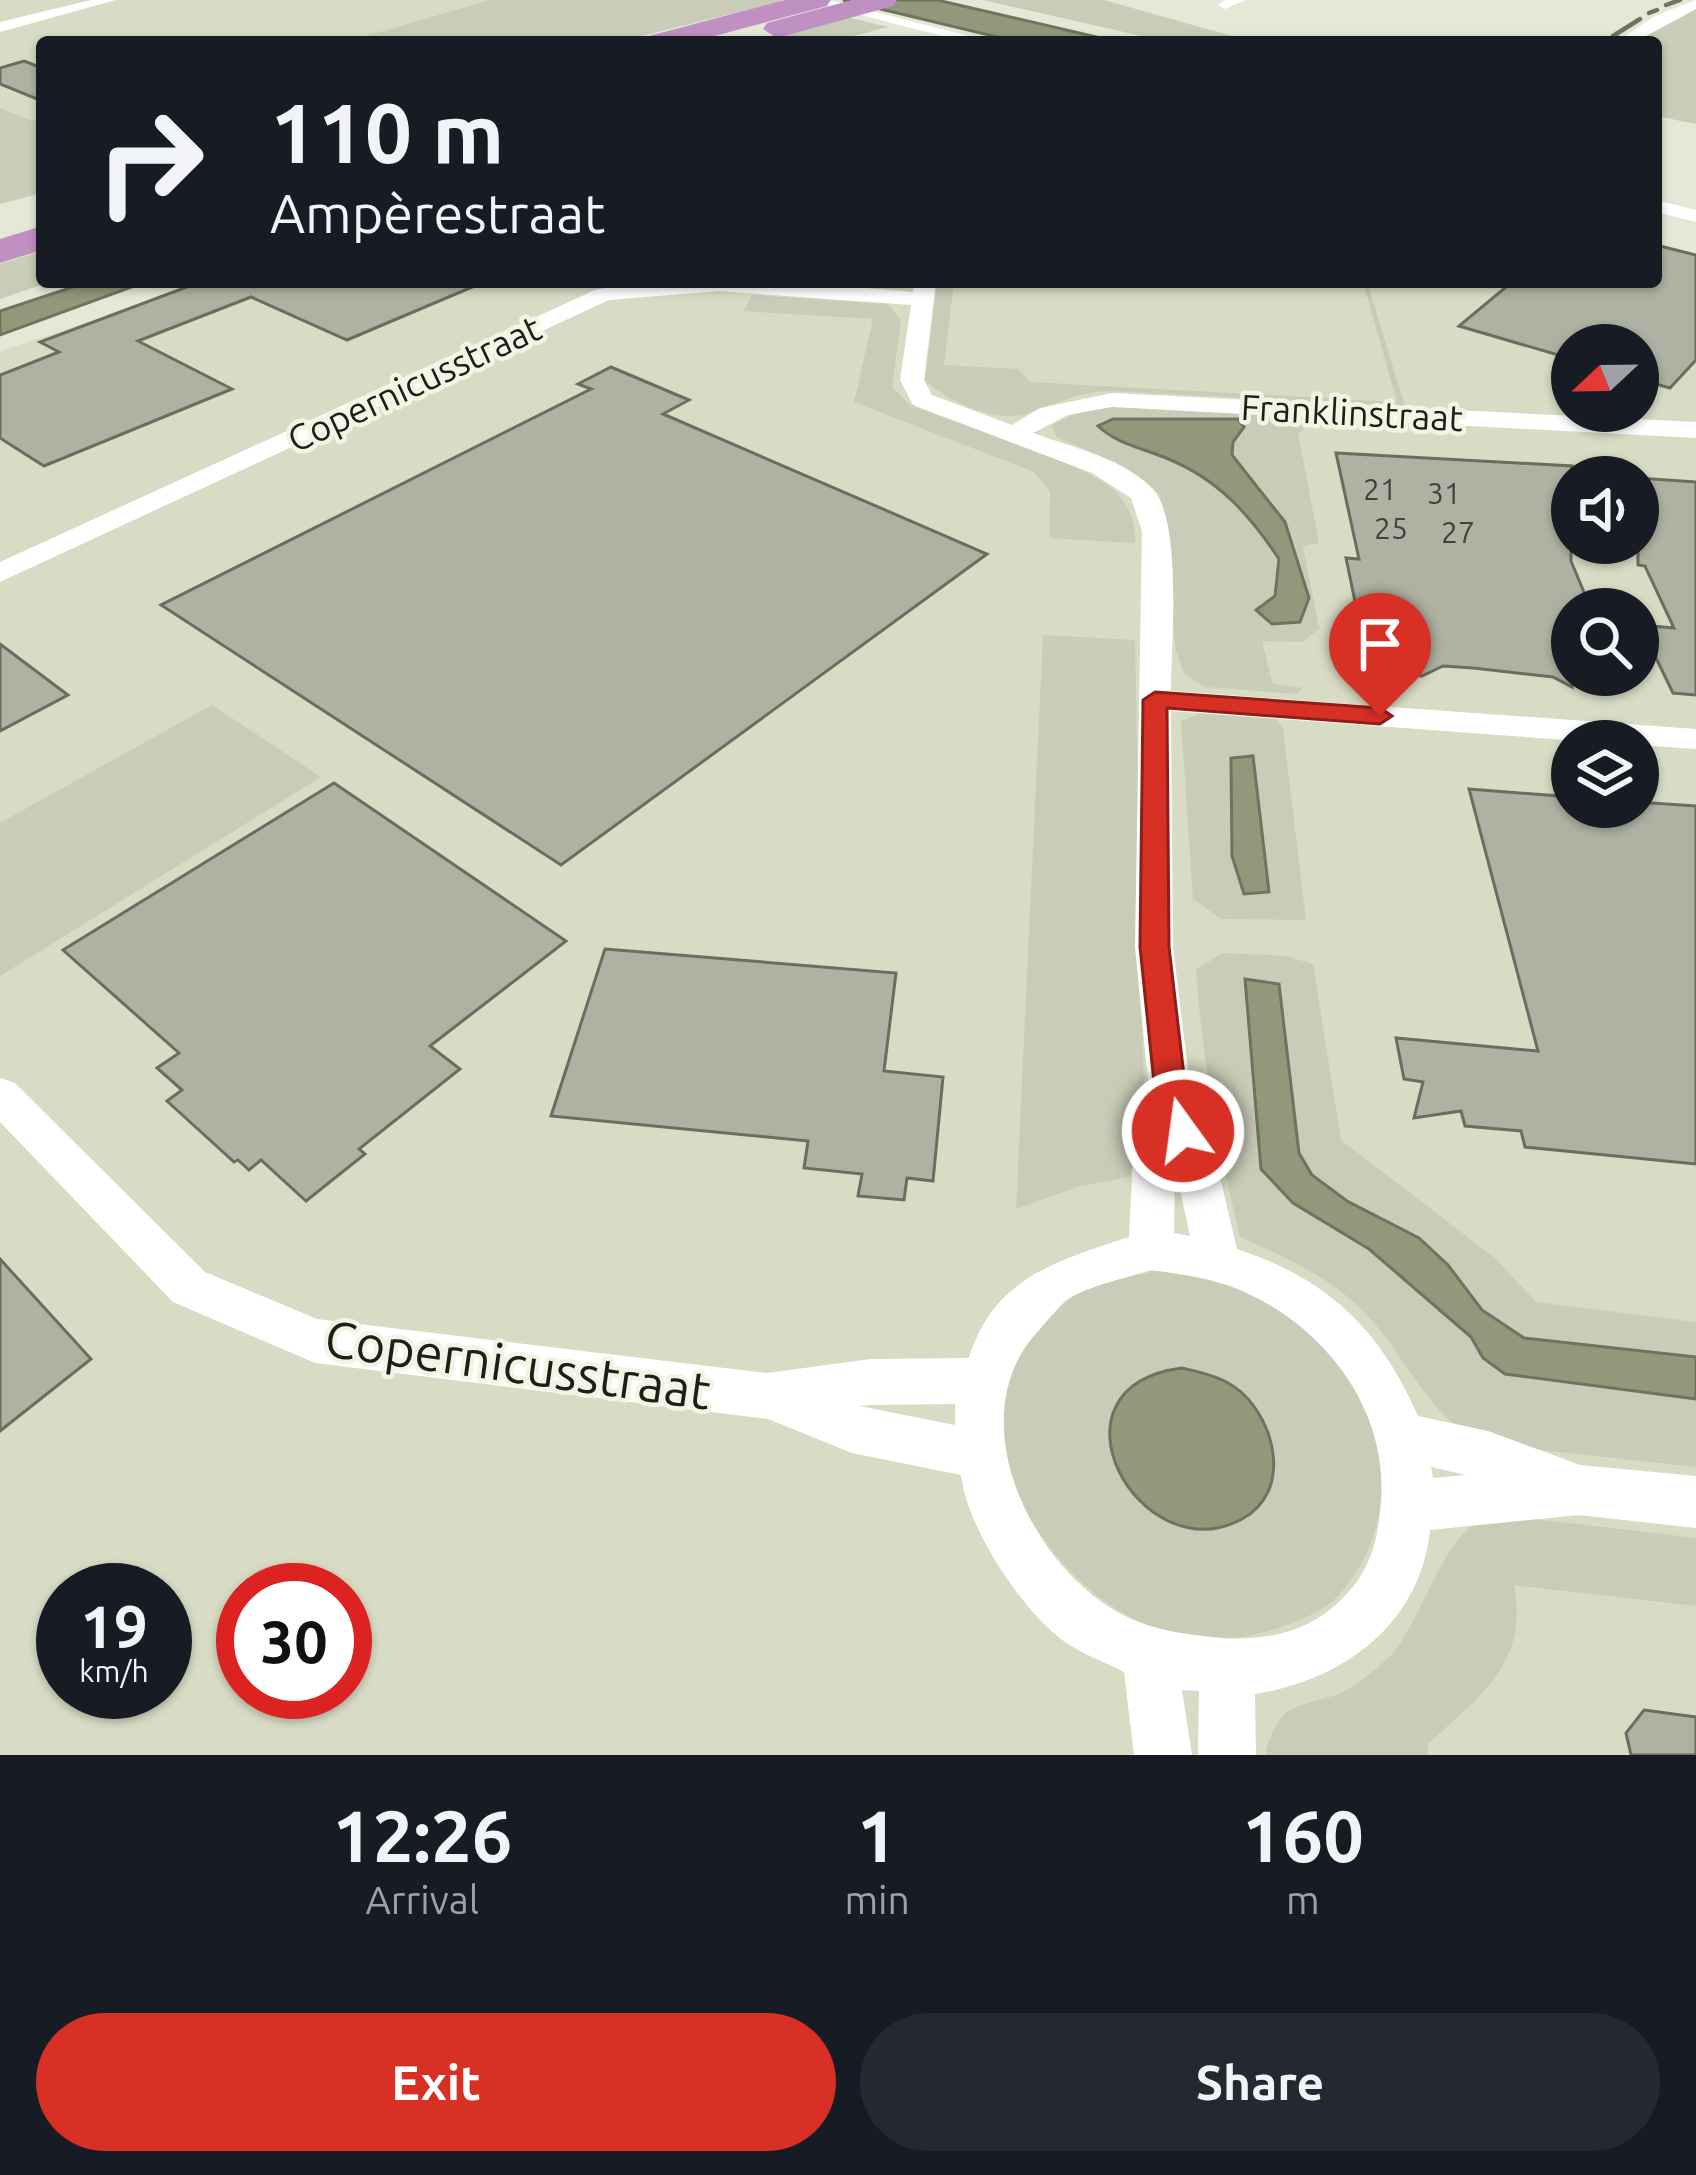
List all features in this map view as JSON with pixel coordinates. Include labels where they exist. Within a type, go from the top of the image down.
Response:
[{"type":"highway","points":[[684,36],[809,6],[883,0]]},
{"type":"highway","points":[[742,36],[809,6]]},
{"type":"highway","points":[[0,222],[36,212]]},
{"type":"highway","points":[[0,249],[36,237]]},
{"type":"street","points":[[0,27],[109,0]]},
{"type":"street","points":[[1633,36],[1696,4]]},
{"type":"street","points":[[809,6],[955,36]]},
{"type":"street","points":[[1662,208],[1696,216]]},
{"type":"street","name":"Copernicusstraat","points":[[0,573],[603,295],[629,288]]},
{"type":"street","name":"Copernicusstraat","points":[[791,288],[923,291]]},
{"type":"street","points":[[923,291],[912,380],[922,400],[1101,467],[1143,494],[1156,531],[1154,947],[1172,1102],[1195,1160],[1217,1258]]},
{"type":"street","name":"Franklinstraat","points":[[1017,434],[1027,422],[1063,408],[1112,400],[1696,430]]},
{"type":"street","points":[[1155,700],[1696,739]]},
{"type":"street","name":"Copernicusstraat","points":[[0,1095],[189,1287],[315,1341],[767,1396],[871,1382],[982,1381]]},
{"type":"street","points":[[1151,1250],[1154,1157],[1172,1102]]},
{"type":"street","points":[[1151,1250],[1217,1258],[1277,1282],[1331,1322],[1374,1374],[1402,1436],[1410,1506],[1400,1558],[1374,1604],[1335,1640],[1285,1662],[1227,1670],[1150,1656],[1097,1631],[1052,1595],[1016,1552],[991,1504],[978,1454],[982,1381],[1000,1337],[1027,1301],[1063,1274],[1105,1257],[1151,1250]]},
{"type":"street","name":"Copernicusstraat","points":[[767,1396],[852,1430],[978,1454]]},
{"type":"street","points":[[1402,1436],[1488,1456],[1579,1490]]},
{"type":"street","points":[[1410,1506],[1579,1490],[1696,1502]]},
{"type":"street","points":[[1150,1656],[1163,1755]]},
{"type":"street","points":[[1227,1670],[1227,1755]]},
{"type":"shaded area","points":[[0,0],[493,0],[370,36],[36,36],[36,123],[0,132]]},
{"type":"shaded area","points":[[490,0],[783,1],[641,36],[367,36]]},
{"type":"shaded area","points":[[843,0],[937,0],[1092,36],[993,36]]},
{"type":"shaded area","points":[[983,0],[1104,0],[1232,36],[1142,36]]},
{"type":"shaded area","points":[[1696,7],[1696,124],[1662,117],[1662,36],[1641,36]]},
{"type":"shaded area","points":[[843,16],[888,27],[853,36],[770,36]]},
{"type":"shaded area","points":[[0,108],[36,120],[36,195],[0,204]]},
{"type":"shaded area","points":[[36,253],[36,287],[0,299],[0,264]]},
{"type":"shaded area","points":[[1696,255],[1696,1755],[0,1755],[0,351],[192,288],[1662,288],[1662,278]]},
{"type":"shaded area","points":[[70,288],[129,288],[0,335],[0,311]]},
{"type":"shaded area","points":[[936,288],[953,288],[944,365],[1018,369],[1030,382],[1397,402],[1365,288],[1369,288],[1405,406],[1110,391],[1002,416],[960,403],[925,381]]},
{"type":"shaded area","points":[[752,295],[888,304],[901,320],[892,387],[911,406],[1050,456],[1100,480],[1128,509],[1135,543],[1049,538],[1050,492],[1034,472],[854,402],[873,319],[743,311]]},
{"type":"shaded area","points":[[1098,404],[1301,415],[1305,420],[1298,433],[1319,543],[1303,546],[1319,629],[1302,642],[1262,641],[1273,684],[1303,688],[1297,694],[1205,687],[1184,674],[1176,650],[1159,494],[1124,466],[1056,437],[1052,425]],"holes":[[[1114,419],[1238,419],[1232,455],[1285,522],[1309,598],[1257,609],[1275,597],[1279,559],[1244,513],[1201,476],[1122,442],[1099,426]]]},
{"type":"shaded area","points":[[1113,419],[1238,419],[1244,427],[1233,442],[1232,455],[1285,522],[1309,598],[1300,622],[1272,624],[1256,610],[1275,596],[1279,559],[1244,513],[1201,476],[1098,426]]},
{"type":"shaded area","points":[[1043,635],[1135,640],[1144,1100],[1130,1177],[1080,1186],[1016,1209]]},
{"type":"shaded area","points":[[212,705],[321,777],[0,976],[0,823]]},
{"type":"shaded area","points":[[1206,711],[1274,716],[1283,729],[1306,920],[1221,919],[1193,899],[1181,721]]},
{"type":"shaded area","points":[[1253,756],[1269,892],[1244,894],[1232,856],[1231,758]]},
{"type":"shaded area","points":[[1223,953],[1286,956],[1313,964],[1341,1140],[1495,1258],[1536,1302],[1696,1322],[1696,1357],[1524,1338],[1482,1310],[1419,1238],[1347,1201],[1312,1175],[1299,1153],[1279,984],[1245,980],[1261,1169],[1294,1204],[1369,1249],[1471,1337],[1483,1358],[1505,1374],[1696,1399],[1696,1467],[1484,1444],[1446,1417],[1376,1325],[1347,1296],[1303,1267],[1240,1237],[1212,1104],[1196,969]]},
{"type":"shaded area","points":[[1245,979],[1279,984],[1299,1153],[1312,1175],[1347,1201],[1419,1238],[1448,1265],[1482,1310],[1524,1338],[1696,1357],[1696,1399],[1505,1374],[1483,1358],[1471,1337],[1369,1249],[1293,1203],[1261,1169]]},
{"type":"shaded area","points":[[1158,1271],[1244,1289],[1300,1321],[1347,1374],[1375,1437],[1380,1506],[1362,1562],[1349,1584],[1322,1609],[1270,1631],[1227,1639],[1197,1638],[1145,1624],[1097,1595],[1056,1555],[1025,1508],[1006,1456],[1004,1403],[1019,1352],[1067,1299],[1118,1279]]},
{"type":"shaded area","points":[[1182,1368],[1220,1379],[1241,1392],[1263,1421],[1273,1457],[1268,1492],[1258,1507],[1242,1519],[1204,1529],[1169,1521],[1140,1500],[1119,1471],[1110,1439],[1115,1407],[1138,1382]]},
{"type":"shaded area","points":[[1493,1514],[1696,1538],[1696,1606],[1514,1585],[1517,1613],[1507,1657],[1482,1693],[1428,1744],[1428,1755],[1266,1755],[1272,1733],[1286,1713],[1345,1691],[1391,1655],[1461,1537]]},
{"type":"building","points":[[24,61],[36,66],[36,99],[0,84],[0,68]]},
{"type":"building","points":[[1662,246],[1696,255],[1696,360],[1670,388],[1659,385],[1659,324],[1551,324],[1551,353],[1459,326],[1505,288],[1662,288]]},
{"type":"building","points":[[184,288],[470,288],[347,340],[251,297],[138,341],[232,389],[44,466],[0,438],[0,375],[59,352],[40,342]]},
{"type":"building","points":[[611,367],[689,400],[663,414],[987,554],[561,865],[161,605],[591,389],[578,384]]},
{"type":"building","points":[[1336,453],[1551,465],[1551,564],[1572,564],[1582,588],[1551,588],[1551,677],[1443,666],[1422,676],[1354,671],[1349,648],[1363,640],[1346,558],[1359,559]]},
{"type":"building","points":[[1659,479],[1696,482],[1696,695],[1673,693],[1659,664],[1659,627],[1674,628],[1659,588],[1645,566],[1638,565],[1659,564]]},
{"type":"building","points":[[0,644],[68,695],[0,731]]},
{"type":"building","points":[[334,783],[566,941],[430,1046],[460,1069],[359,1149],[365,1154],[306,1201],[261,1160],[249,1170],[238,1160],[234,1162],[167,1101],[182,1090],[157,1068],[179,1053],[63,950]]},
{"type":"building","points":[[1469,789],[1551,795],[1551,828],[1659,828],[1659,803],[1696,806],[1696,1164],[1525,1147],[1521,1131],[1465,1126],[1461,1111],[1414,1118],[1423,1082],[1404,1079],[1396,1038],[1538,1051]]},
{"type":"building","points":[[605,949],[896,973],[884,1071],[943,1077],[933,1181],[907,1178],[904,1200],[858,1196],[862,1174],[804,1168],[808,1141],[551,1116]]},
{"type":"building","points":[[0,1259],[91,1359],[0,1431]]},
{"type":"building","points":[[1644,1710],[1696,1717],[1696,1755],[1631,1755],[1626,1733]]},
{"type":"waterway","points":[[1666,5],[1680,0]]},
{"type":"waterway","points":[[1649,13],[1657,10]]},
{"type":"waterway","points":[[1613,36],[1640,19]]},
{"type":"route","points":[[1183,1131],[1172,1102],[1154,947],[1155,700],[1380,716]]}]
